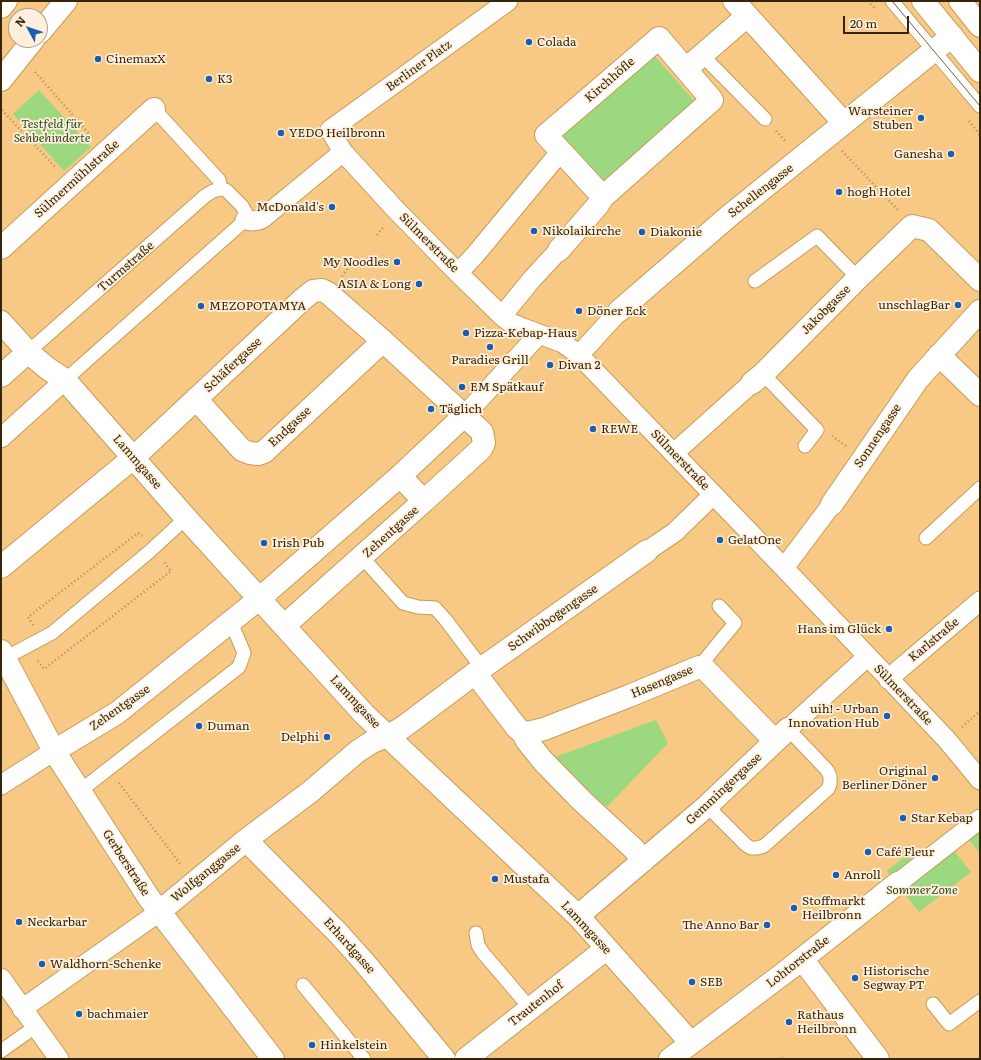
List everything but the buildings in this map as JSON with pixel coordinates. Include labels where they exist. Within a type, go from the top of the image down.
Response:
[{"type":"street","points":[[1,7],[6,1]]},
{"type":"street","name":"Berliner Platz","points":[[330,130],[508,1]]},
{"type":"street","points":[[923,1],[980,71]]},
{"type":"street","points":[[960,1],[978,19]]},
{"type":"street","points":[[48,23],[65,3]]},
{"type":"street","points":[[686,69],[702,55],[741,8],[836,130]]},
{"type":"street","name":"Schellengasse","points":[[579,355],[618,311],[729,216],[952,36]]},
{"type":"street","name":"Kirchhöfle","points":[[502,316],[603,197],[712,100],[659,38],[546,134],[603,197]]},
{"type":"street","points":[[1,80],[27,48]]},
{"type":"street","name":"Sülmermühlstraße","points":[[1,248],[154,109]]},
{"type":"street","name":"Sülmerstraße","points":[[330,130],[343,152],[397,211],[502,316],[512,323],[563,343],[579,355],[947,740],[980,780]]},
{"type":"street","points":[[458,273],[475,255],[561,151]]},
{"type":"street","points":[[245,220],[251,221],[263,218],[343,152]]},
{"type":"street","points":[[912,226],[929,230],[980,280]]},
{"type":"street","name":"Jakobgasse","points":[[674,453],[758,379],[912,226]]},
{"type":"street","name":"Schäfergasse","points":[[1,567],[133,458],[302,299],[313,291],[322,290],[328,293],[465,415]]},
{"type":"street","name":"Sonnengasse","points":[[784,568],[832,504],[918,379],[938,355],[980,311]]},
{"type":"street","points":[[1,322],[28,352]]},
{"type":"street","name":"Zehentgasse","points":[[1,784],[117,713],[259,599],[400,476],[465,415],[539,334]]},
{"type":"street","name":"Endgasse","points":[[196,399],[242,450],[258,454],[264,452],[383,341]]},
{"type":"street","name":"Turmstraße","points":[[1,376],[28,352]]},
{"type":"street","name":"Lammgasse","points":[[28,352],[47,368],[65,380],[186,518],[259,599],[285,625],[364,714],[578,916],[691,1043]]},
{"type":"street","points":[[938,355],[980,395]]},
{"type":"street","points":[[1,438],[65,380]]},
{"type":"street","name":"Zehentgasse","points":[[285,625],[362,558],[481,449],[484,443],[482,432],[465,415]]},
{"type":"street","name":"Zehentgasse","points":[[400,476],[424,501]]},
{"type":"street","name":"Schwibbogengasse","points":[[388,736],[402,728],[479,670],[675,532],[713,495]]},
{"type":"street","name":"Karlstraße","points":[[888,679],[980,601]]},
{"type":"street","name":"Gerberstraße","points":[[3,654],[54,751],[140,885],[159,912],[274,1059]]},
{"type":"street","name":"Gemmingergasse","points":[[578,916],[707,806],[867,657]]},
{"type":"street","name":"Hasengasse","points":[[523,733],[544,729],[699,667],[705,669],[782,735]]},
{"type":"street","points":[[479,670],[517,728],[523,733],[527,741],[543,761],[634,849],[643,861]]},
{"type":"street","name":"Wolfganggasse","points":[[22,1008],[159,912],[246,840],[310,792],[358,752],[372,742],[388,736]]},
{"type":"street","name":"Lohtorstraße","points":[[670,1059],[802,959],[980,819]]},
{"type":"street","name":"Erhardgasse","points":[[246,840],[338,933],[364,962],[444,1059]]},
{"type":"street","name":"Trautenhof","points":[[466,1059],[606,949]]},
{"type":"street","points":[[802,959],[878,1059]]},
{"type":"street","points":[[1,978],[35,1028],[59,1059]]},
{"type":"lane","points":[[892,1],[980,106]]},
{"type":"lane","points":[[702,55],[765,119]]},
{"type":"lane","points":[[65,380],[245,220],[246,213],[242,206],[226,190],[221,189],[219,180],[154,109]]},
{"type":"lane","name":"Turmstraße","points":[[28,352],[205,196],[213,191],[221,189]]},
{"type":"lane","points":[[755,281],[817,236],[858,278]]},
{"type":"lane","points":[[758,379],[817,430],[805,446]]},
{"type":"lane","points":[[926,538],[980,488]]},
{"type":"lane","points":[[3,654],[52,633],[149,552],[186,518]]},
{"type":"lane","points":[[362,558],[403,603],[418,607],[435,608],[445,619],[479,670]]},
{"type":"lane","points":[[699,667],[735,623],[719,606]]},
{"type":"lane","points":[[80,791],[239,667],[244,653],[231,622]]},
{"type":"lane","points":[[707,806],[746,845],[751,848],[757,848],[764,846],[828,789],[830,784],[830,776],[827,770],[782,735]]},
{"type":"lane","points":[[476,932],[478,945],[530,1008]]},
{"type":"lane","points":[[303,985],[364,1059]]},
{"type":"lane","points":[[933,1004],[949,1024],[980,1002]]},
{"type":"lane","points":[[1,1051],[35,1028]]},
{"type":"path","points":[[27,48],[106,153]]},
{"type":"path","points":[[2,110],[71,185]]},
{"type":"path","points":[[765,119],[801,159]]},
{"type":"path","points":[[836,130],[912,226]]},
{"type":"path","points":[[817,430],[821,428],[863,459]]},
{"type":"path","points":[[108,769],[195,883]]},
{"type":"green space","points":[[652,53],[698,105],[604,187],[558,135]]},
{"type":"green space","name":"Testfeld für Sehbehinderte","points":[[39,90],[91,147],[64,171],[13,114]]},
{"type":"green space","points":[[656,720],[668,743],[607,807],[552,758]]},
{"type":"green space","points":[[980,829],[980,854],[968,838]]},
{"type":"green space","name":"SommerZone","points":[[954,851],[971,872],[919,912],[887,871],[908,854],[923,874]]},
{"type":"tram line","points":[[892,1],[980,106]]},
{"type":"place","name":"Colada","points":[[529,42]]},
{"type":"place","name":"CinemaxX","points":[[98,59]]},
{"type":"place","name":"K3","points":[[209,79]]},
{"type":"place","name":"Warsteiner Stuben","points":[[921,118]]},
{"type":"place","name":"YEDO Heilbronn","points":[[281,133]]},
{"type":"place","name":"Ganesha","points":[[951,154]]},
{"type":"place","name":"hogh Hotel","points":[[839,192]]},
{"type":"place","name":"McDonald's","points":[[332,207]]},
{"type":"place","name":"Nikolaikirche","points":[[534,231]]},
{"type":"place","name":"Diakonie","points":[[642,232]]},
{"type":"place","name":"My Noodles","points":[[397,262]]},
{"type":"place","name":"ASIA & Long","points":[[419,284]]},
{"type":"place","name":"unschlagBar","points":[[958,305]]},
{"type":"place","name":"MEZOPOTAMYA","points":[[201,306]]},
{"type":"place","name":"Döner Eck","points":[[579,311]]},
{"type":"place","name":"Pizza-Kebap-Haus","points":[[466,333]]},
{"type":"place","name":"Paradies Grill","points":[[490,347]]},
{"type":"place","name":"Divan 2","points":[[550,365]]},
{"type":"place","name":"EM Spätkauf","points":[[462,387]]},
{"type":"place","name":"Täglich","points":[[431,409]]},
{"type":"place","name":"REWE","points":[[593,429]]},
{"type":"place","name":"GelatOne","points":[[720,540]]},
{"type":"place","name":"Irish Pub","points":[[264,543]]},
{"type":"place","name":"Hans im Glück","points":[[889,629]]},
{"type":"place","name":"uih! - Urban Innovation Hub","points":[[887,716]]},
{"type":"place","name":"Duman","points":[[199,726]]},
{"type":"place","name":"Delphi","points":[[327,737]]},
{"type":"place","name":"Original Berliner Döner","points":[[935,778]]},
{"type":"place","name":"Star Kebap","points":[[903,818]]},
{"type":"place","name":"Café Fleur","points":[[868,852]]},
{"type":"place","name":"Anroll","points":[[836,875]]},
{"type":"place","name":"Mustafa","points":[[495,879]]},
{"type":"place","name":"Stoffmarkt Heilbronn","points":[[794,908]]},
{"type":"place","name":"Neckarbar","points":[[19,922]]},
{"type":"place","name":"The Anno Bar","points":[[767,925]]},
{"type":"place","name":"Waldhorn-Schenke","points":[[42,964]]},
{"type":"place","name":"Historische Segway PT","points":[[855,978]]},
{"type":"place","name":"SEB","points":[[692,982]]},
{"type":"place","name":"bachmaier","points":[[79,1014]]},
{"type":"place","name":"Rathaus Heilbronn","points":[[789,1022]]},
{"type":"place","name":"Hinkelstein","points":[[312,1045]]}]
